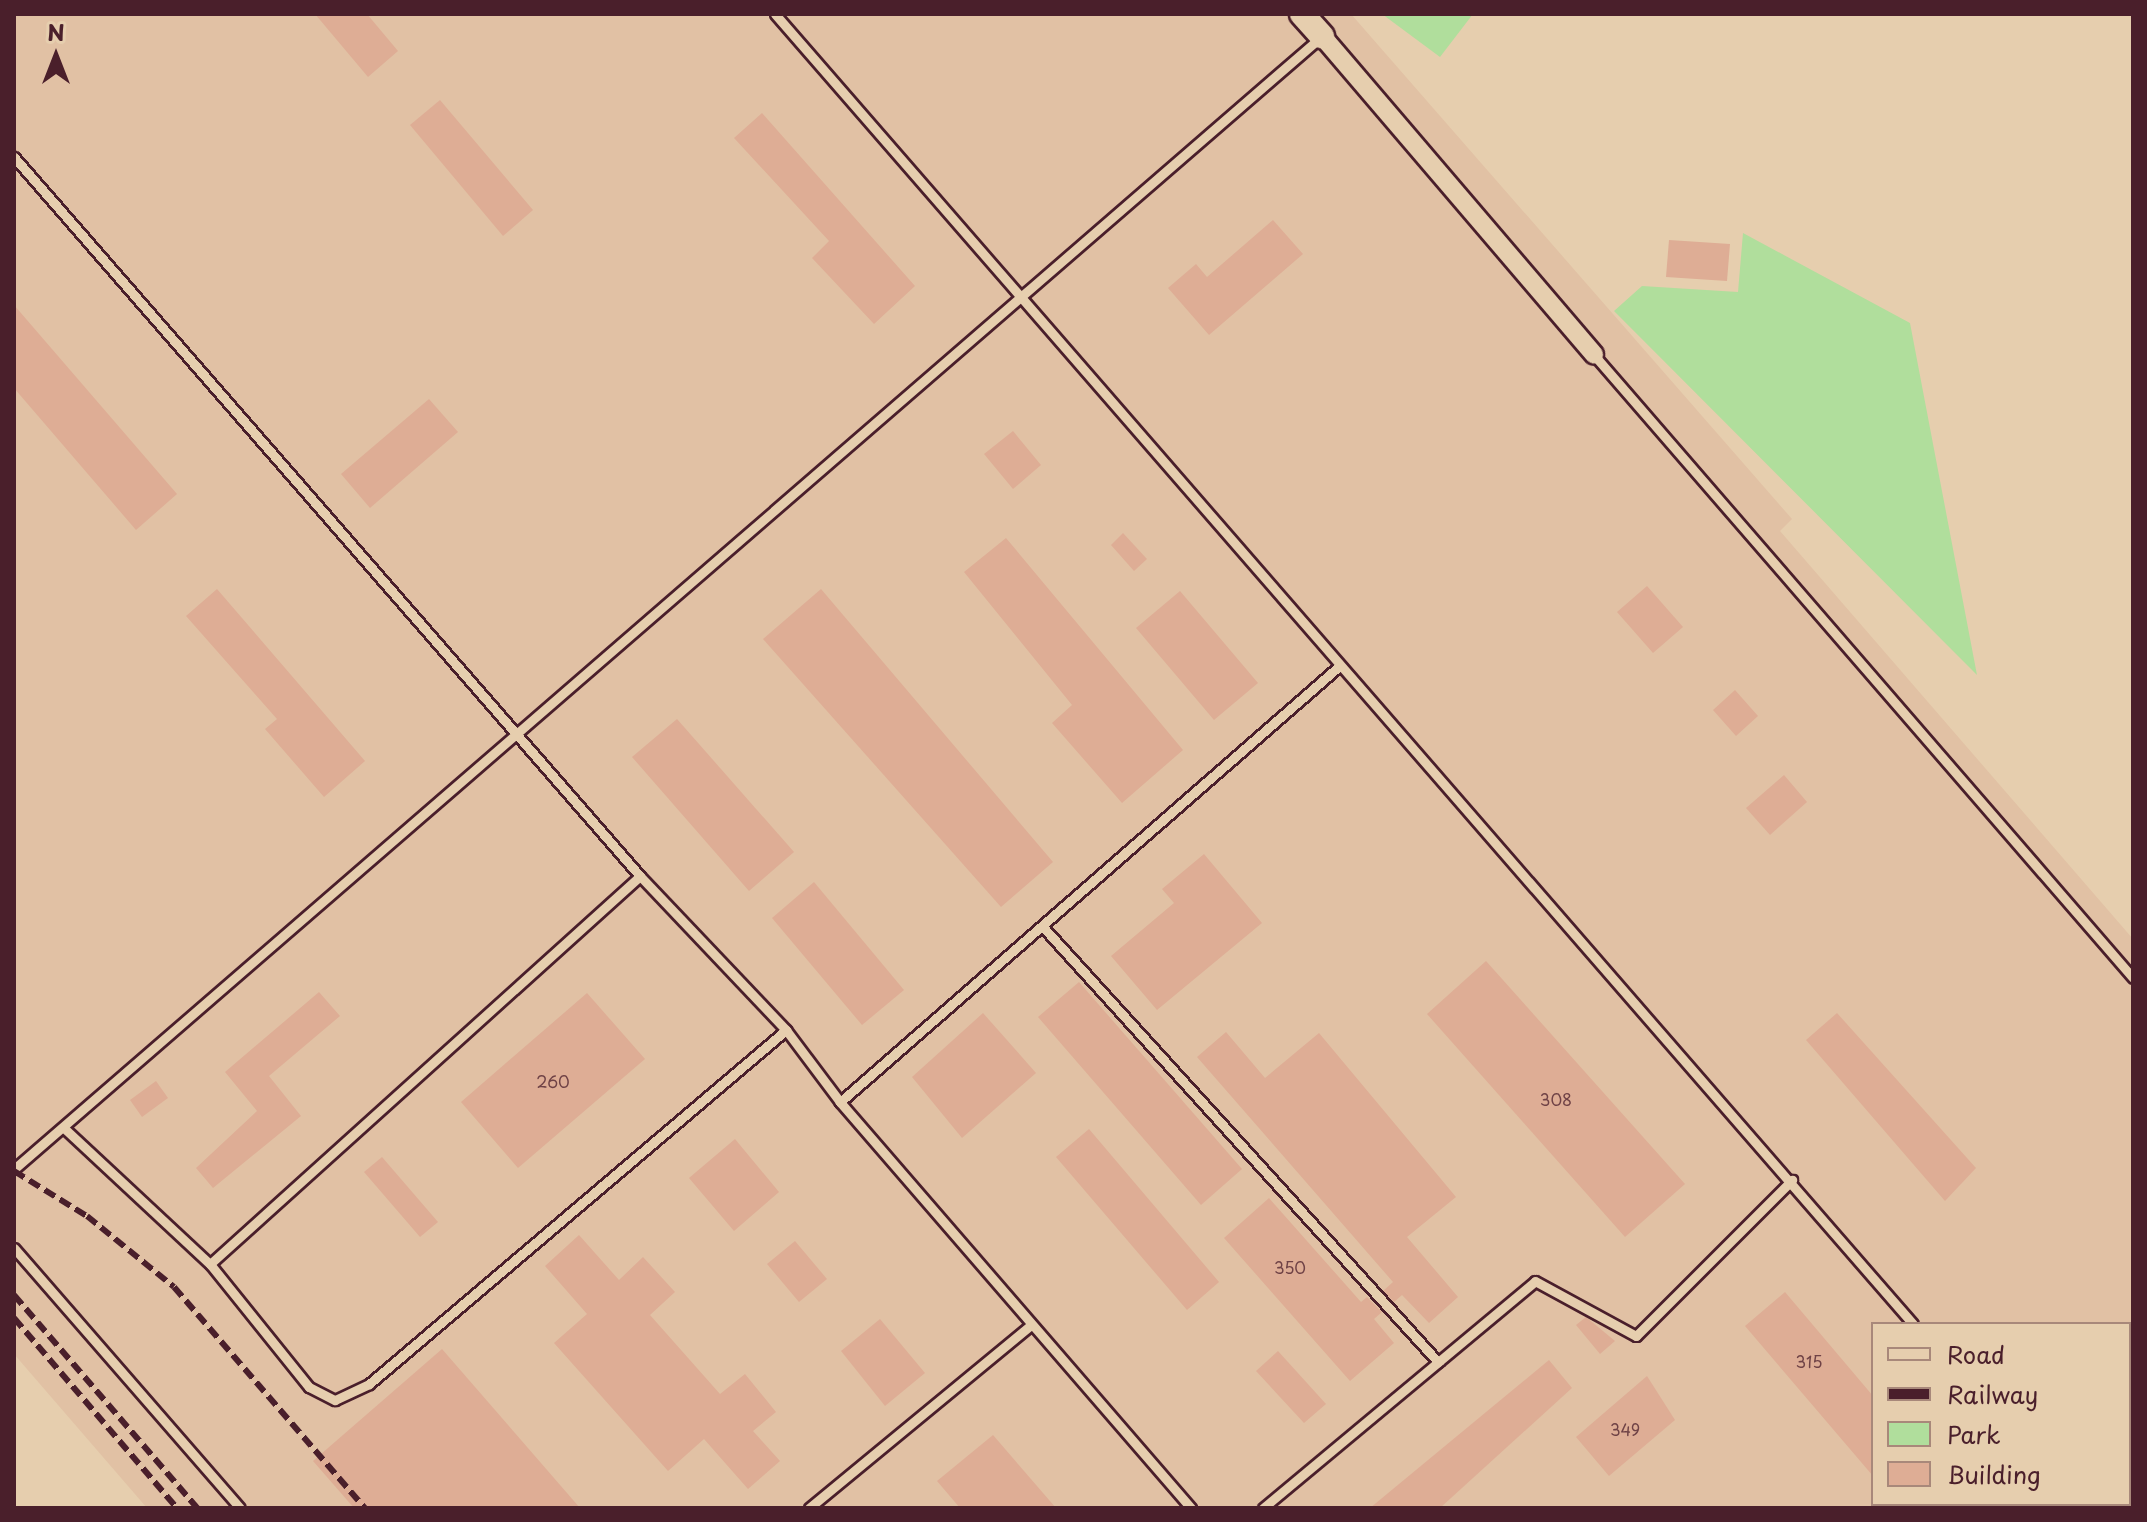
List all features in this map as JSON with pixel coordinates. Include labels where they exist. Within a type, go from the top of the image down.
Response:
[{"type":"street","points":[[1302,14],[1594,355]]},
{"type":"lane","points":[[775,14],[1020,295],[1337,668],[1792,1180],[1911,1322]]},
{"type":"lane","points":[[14,1169],[522,736],[1020,295],[1322,36]]},
{"type":"lane","points":[[14,157],[522,736],[640,876],[786,1030],[840,1102],[1030,1326],[1191,1508]]},
{"type":"lane","points":[[1594,355],[2133,978]]},
{"type":"lane","points":[[840,1102],[1337,668]]},
{"type":"lane","points":[[210,1264],[640,876]]},
{"type":"lane","points":[[1043,927],[1438,1362]]},
{"type":"lane","points":[[64,1128],[210,1264],[309,1387],[335,1400],[353,1394],[786,1030]]},
{"type":"lane","points":[[1263,1508],[1535,1281],[1636,1336],[1792,1180]]},
{"type":"lane","points":[[14,1248],[240,1508]]},
{"type":"lane","points":[[809,1508],[1030,1326]]},
{"type":"shaded area","points":[[14,14],[1351,14],[1792,519],[1780,531],[2133,939],[2133,1508],[147,1508],[14,1354]]},
{"type":"green space","points":[[1382,14],[1473,14],[1440,57]]},
{"type":"green space","points":[[1743,233],[1910,323],[1977,675],[1614,311],[1642,286],[1738,292]]},
{"type":"building","points":[[315,14],[367,14],[398,51],[368,77]]},
{"type":"building","points":[[440,100],[533,210],[503,236],[410,125]]},
{"type":"building","points":[[762,113],[915,286],[874,324],[812,258],[829,241],[734,138]]},
{"type":"building","points":[[1273,220],[1303,254],[1209,335],[1168,288],[1196,264],[1207,277]]},
{"type":"building","points":[[1669,240],[1730,244],[1727,281],[1666,277]]},
{"type":"building","points":[[14,305],[177,494],[136,530],[14,388]]},
{"type":"building","points":[[429,399],[458,432],[370,508],[341,474]]},
{"type":"building","points":[[1013,431],[1041,465],[1013,489],[984,454]]},
{"type":"building","points":[[1123,533],[1147,559],[1134,571],[1111,545]]},
{"type":"building","points":[[1006,538],[1183,750],[1122,803],[1052,723],[1072,705],[964,572]]},
{"type":"building","points":[[1647,586],[1683,627],[1653,653],[1617,612]]},
{"type":"building","points":[[217,589],[365,761],[324,797],[265,729],[277,719],[186,616]]},
{"type":"building","points":[[821,589],[1053,862],[1001,907],[763,639]]},
{"type":"building","points":[[1180,591],[1258,683],[1214,720],[1136,628]]},
{"type":"building","points":[[1735,690],[1758,716],[1736,736],[1713,710]]},
{"type":"building","points":[[677,719],[794,852],[749,891],[632,757]]},
{"type":"building","points":[[1784,775],[1807,802],[1770,835],[1746,808]]},
{"type":"building","points":[[1204,854],[1262,923],[1157,1010],[1111,956],[1174,903],[1162,889]]},
{"type":"building","points":[[814,882],[904,990],[862,1025],[772,918]]},
{"type":"building","points":[[1486,961],[1685,1184],[1625,1237],[1427,1014]]},
{"type":"building","points":[[1079,982],[1242,1169],[1201,1205],[1038,1017]]},
{"type":"building","points":[[319,992],[340,1016],[269,1076],[301,1116],[213,1188],[196,1168],[257,1111],[225,1072]]},
{"type":"building","points":[[587,993],[645,1059],[518,1168],[461,1102]]},
{"type":"building","points":[[983,1013],[1036,1073],[962,1138],[912,1077]]},
{"type":"building","points":[[1837,1013],[1976,1168],[1945,1201],[1806,1040]]},
{"type":"building","points":[[1226,1032],[1265,1078],[1319,1033],[1456,1197],[1407,1237],[1458,1297],[1429,1323],[1402,1295],[1394,1302],[1383,1291],[1393,1282],[1197,1057]]},
{"type":"building","points":[[156,1081],[168,1098],[142,1117],[130,1100]]},
{"type":"building","points":[[1089,1129],[1219,1282],[1187,1310],[1056,1157]]},
{"type":"building","points":[[735,1139],[779,1192],[734,1231],[689,1178]]},
{"type":"building","points":[[382,1157],[438,1222],[420,1237],[364,1172]]},
{"type":"building","points":[[1269,1198],[1361,1302],[1367,1297],[1382,1312],[1374,1319],[1394,1343],[1350,1381],[1224,1238]]},
{"type":"building","points":[[579,1235],[619,1280],[643,1257],[675,1292],[650,1315],[720,1394],[745,1374],[776,1412],[753,1431],[780,1461],[748,1489],[704,1439],[668,1471],[554,1343],[587,1314],[545,1266]]},
{"type":"building","points":[[795,1241],[827,1279],[799,1302],[767,1264]]},
{"type":"building","points":[[1785,1292],[1871,1394],[1871,1474],[1745,1326]]},
{"type":"building","points":[[1586,1317],[1615,1341],[1600,1354],[1576,1325]]},
{"type":"building","points":[[880,1319],[925,1373],[885,1406],[841,1351]]},
{"type":"building","points":[[442,1349],[580,1508],[354,1508],[313,1461]]},
{"type":"building","points":[[1278,1351],[1326,1404],[1304,1423],[1256,1371]]},
{"type":"building","points":[[1549,1360],[1572,1388],[1440,1508],[1370,1508]]},
{"type":"building","points":[[1647,1376],[1675,1420],[1609,1476],[1576,1437]]},
{"type":"building","points":[[993,1435],[1056,1508],[960,1508],[937,1481]]},
{"type":"railway","points":[[14,1171],[87,1216],[174,1287],[365,1508]]},
{"type":"railway","points":[[14,1295],[197,1508]]},
{"type":"railway","points":[[14,1318],[177,1508]]}]
